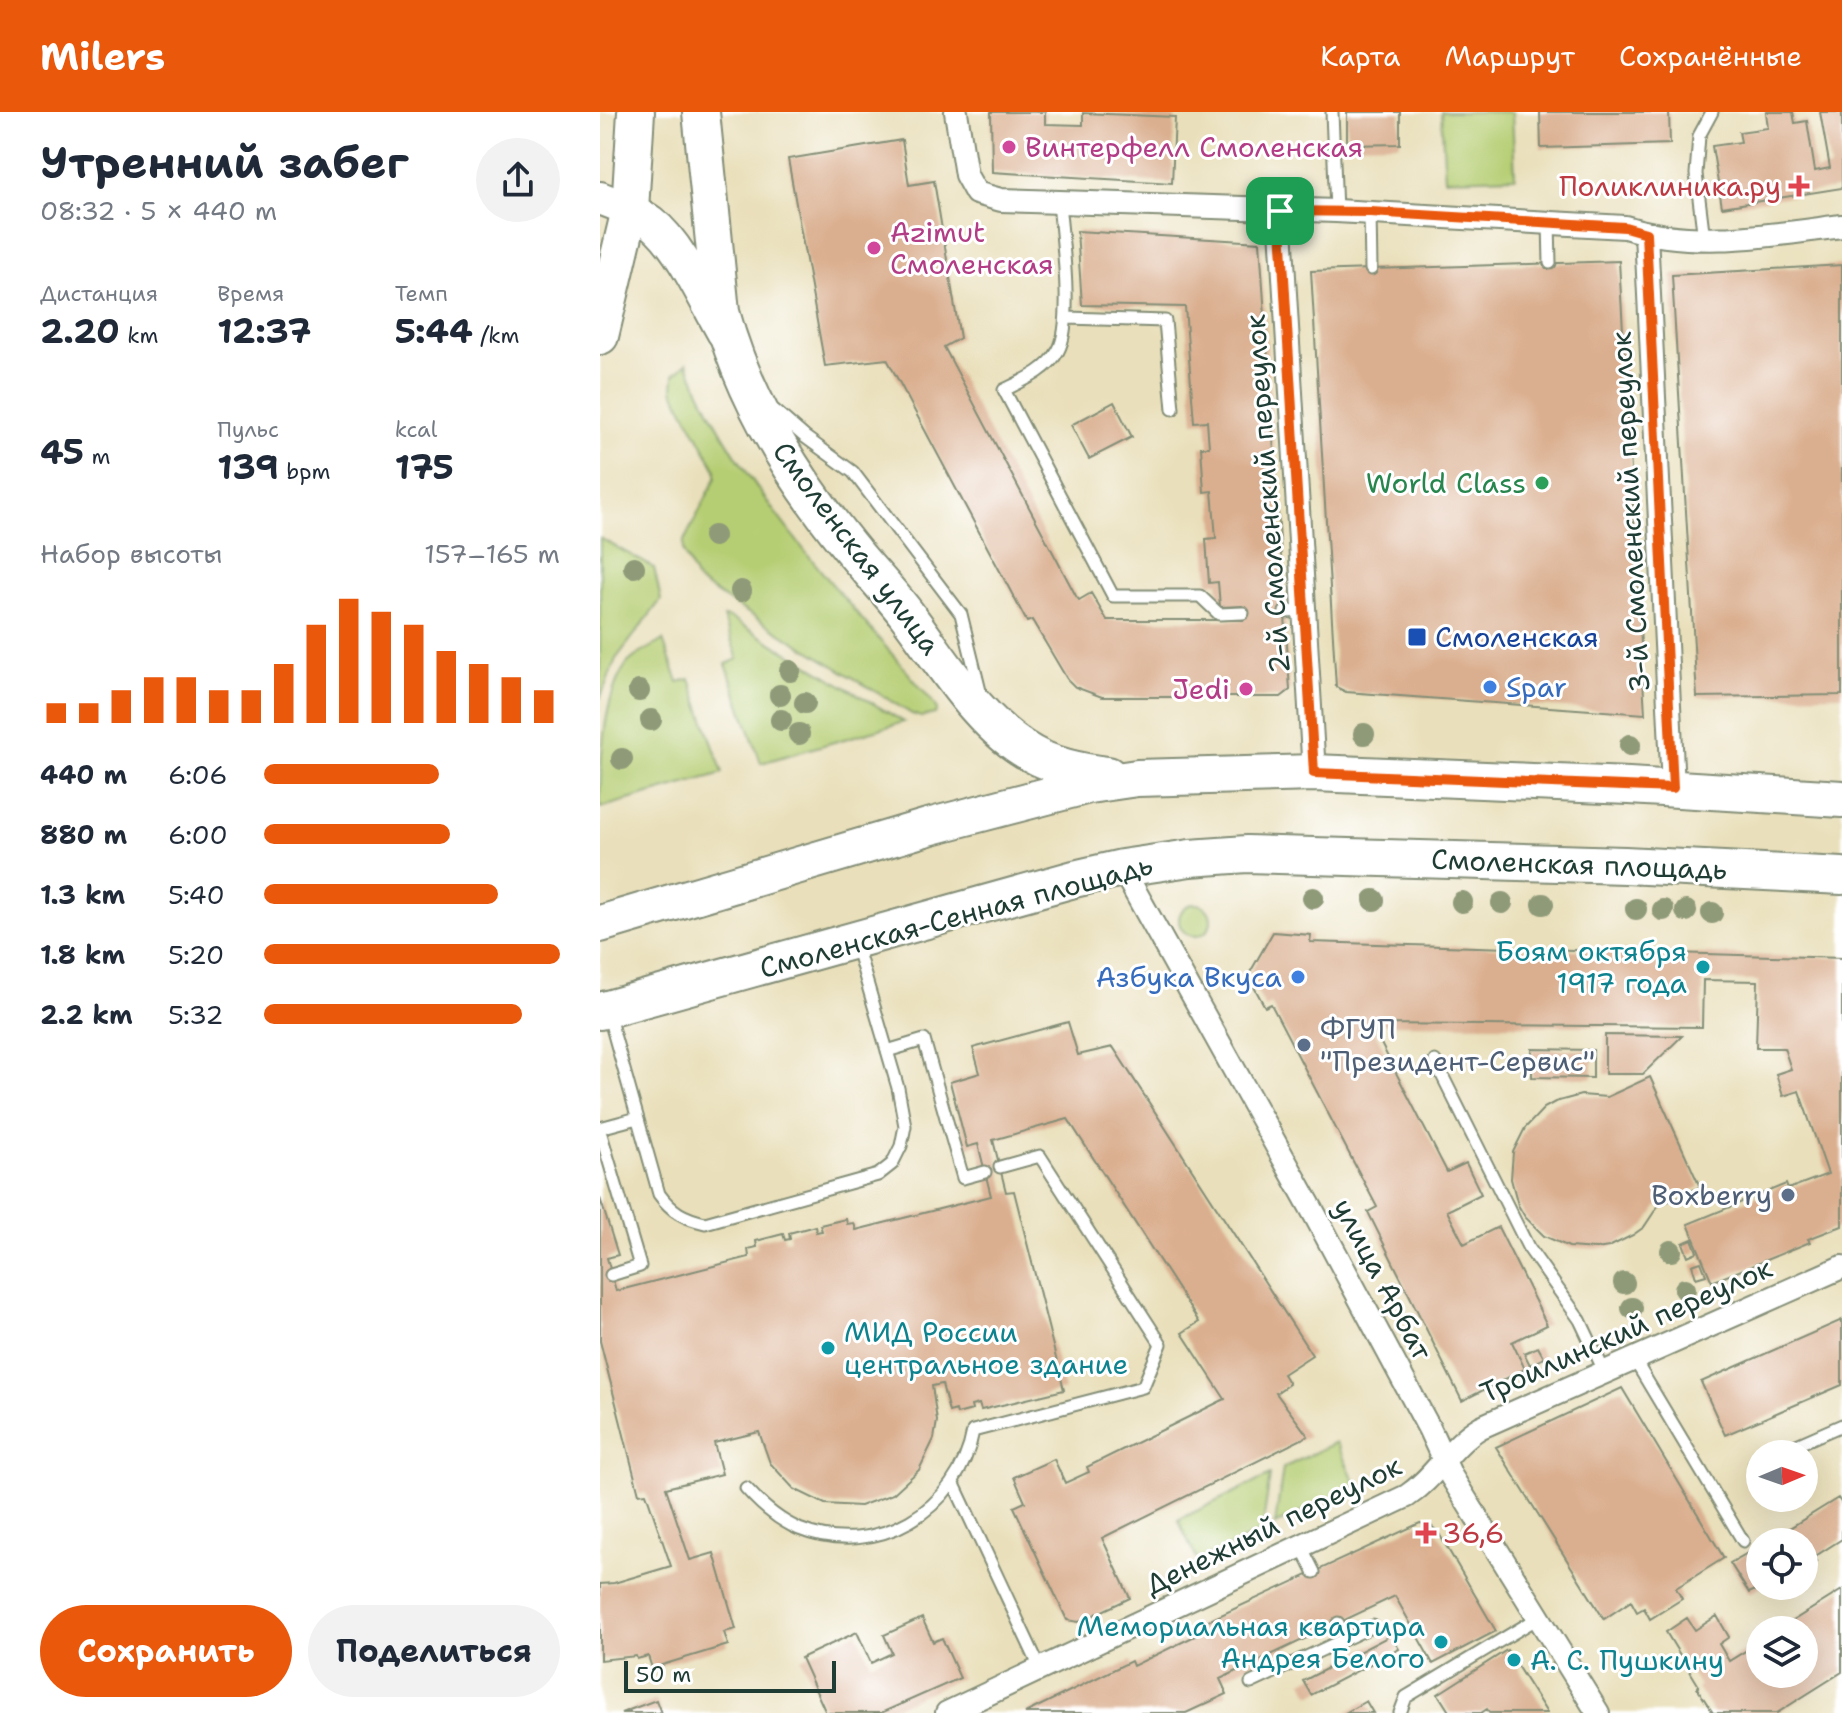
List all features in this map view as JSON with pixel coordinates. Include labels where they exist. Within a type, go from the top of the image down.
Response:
[{"type":"main road","points":[[600,336],[615,204],[636,112]]},
{"type":"main road","name":"Смоленская улица","points":[[702,112],[719,299],[729,340],[746,385],[795,475],[987,719],[1033,755],[1068,768],[1137,778]]},
{"type":"main road","points":[[600,924],[943,823],[1089,785],[1137,778],[1314,773],[1673,788],[1842,799]]},
{"type":"main road","name":"Смоленская-Сенная площадь","points":[[603,1010],[1122,868],[1247,854],[1316,855]]},
{"type":"main road","name":"Смоленская площадь","points":[[1316,855],[1842,876]]},
{"type":"street","points":[[956,112],[966,175],[976,193],[1001,200],[1370,212],[1625,227],[1646,233],[1704,239],[1842,226]]},
{"type":"street","points":[[615,204],[652,223],[674,245],[729,340]]},
{"type":"street","name":"2-й Смоленский переулок","points":[[1280,211],[1294,612],[1314,773]]},
{"type":"street","name":"3-й Смоленский переулок","points":[[1646,233],[1673,788]]},
{"type":"street","name":"улица Арбат","points":[[1122,868],[1329,1242],[1429,1428],[1447,1469],[1598,1713]]},
{"type":"street","name":"Троилинский переулок","points":[[1447,1469],[1468,1434],[1842,1267]]},
{"type":"street","name":"Денежный переулок","points":[[947,1713],[1407,1496],[1447,1469]]},
{"type":"lane","points":[[1332,112],[1336,211]]},
{"type":"lane","points":[[1704,239],[1696,174],[1699,136],[1712,112]]},
{"type":"lane","points":[[1059,203],[1067,318],[1059,350],[1039,372],[1004,390],[1113,596],[1200,596],[1219,614],[1243,613]]},
{"type":"lane","points":[[1370,212],[1371,269]]},
{"type":"lane","points":[[1549,223],[1550,263]]},
{"type":"lane","points":[[1067,318],[1165,321],[1173,409]]},
{"type":"lane","points":[[746,385],[805,437],[853,472],[961,614],[987,719]]},
{"type":"lane","points":[[603,1010],[659,1194],[670,1209],[685,1219],[705,1223],[878,1175],[892,1164],[901,1146],[905,1126],[887,1051],[854,940]]},
{"type":"lane","points":[[887,1051],[924,1040],[963,1178],[985,1172]]},
{"type":"lane","points":[[1435,1061],[1528,1247],[1580,1320],[1605,1373]]},
{"type":"lane","points":[[611,1275],[640,1266],[600,1129],[637,1118]]},
{"type":"lane","points":[[746,1488],[761,1504],[798,1528],[819,1535],[852,1538],[885,1533],[924,1513],[953,1482],[965,1461],[973,1431],[1143,1387],[1161,1344],[1040,1156],[1000,1167]]},
{"type":"lane","points":[[1634,1359],[1743,1541]]},
{"type":"lane","points":[[1808,1440],[1842,1425]]},
{"type":"lane","points":[[953,1482],[1041,1670]]},
{"type":"lane","points":[[1301,1546],[1314,1572]]},
{"type":"lane","points":[[1400,1713],[1406,1697],[1538,1618]]},
{"type":"lane","points":[[1338,1623],[1345,1639]]},
{"type":"lane","points":[[1251,1683],[1373,1626]]},
{"type":"green space","points":[[1441,112],[1512,112],[1515,177],[1445,179]]},
{"type":"green space","points":[[687,363],[710,410],[765,499],[829,581],[931,700],[937,709],[935,714],[921,717],[912,714],[698,582],[683,552],[684,541],[716,478],[716,470],[673,390],[674,375]]},
{"type":"green space","points":[[600,538],[654,568],[661,600],[616,659],[600,699]]},
{"type":"green space","points":[[723,617],[730,618],[904,722],[761,763],[726,664],[738,659]]},
{"type":"green space","points":[[663,640],[678,682],[690,679],[723,773],[600,808],[604,734],[618,679],[629,661]]},
{"type":"green space","points":[[1195,904],[1206,909],[1211,920],[1206,931],[1195,936],[1184,931],[1179,920],[1184,909]]},
{"type":"green space","points":[[1336,1442],[1357,1486],[1275,1525],[1283,1468]]},
{"type":"green space","points":[[1270,1475],[1262,1531],[1198,1561],[1178,1520]]},
{"type":"building","points":[[991,112],[1045,112],[1045,124],[1083,125],[1083,113],[1175,117],[1172,183],[992,172]]},
{"type":"building","points":[[1347,112],[1400,112],[1400,144],[1347,145]]},
{"type":"building","points":[[1540,112],[1669,112],[1670,144],[1541,148]]},
{"type":"building","points":[[1766,112],[1793,112],[1795,123],[1807,121],[1815,171],[1830,168],[1820,112],[1842,112],[1842,188],[1722,207],[1712,146],[1741,142],[1739,132],[1768,128]]},
{"type":"building","points":[[902,140],[909,185],[934,181],[960,338],[944,347],[1076,596],[1079,600],[1091,593],[1107,620],[1243,620],[1242,606],[1220,607],[1218,582],[1209,583],[1206,539],[1216,538],[1212,491],[1204,492],[1201,447],[1209,447],[1207,421],[1194,422],[1185,307],[1082,305],[1077,231],[1260,242],[1290,690],[1281,697],[1102,697],[1075,687],[1067,679],[1032,620],[1027,622],[887,359],[825,366],[788,159]]},
{"type":"building","points":[[1619,261],[1645,714],[1346,692],[1336,687],[1311,271]]},
{"type":"building","points":[[1842,265],[1842,695],[1697,697],[1672,275]]},
{"type":"building","points":[[1114,402],[1132,437],[1089,459],[1071,425]]},
{"type":"building","points":[[1273,932],[1311,935],[1310,942],[1842,958],[1842,1226],[1712,1282],[1688,1224],[1786,1184],[1788,1189],[1828,1174],[1799,1091],[1783,1096],[1776,1074],[1791,1069],[1784,1048],[1756,1048],[1758,981],[1703,980],[1702,1027],[1377,1024],[1374,1030],[1447,1172],[1466,1163],[1481,1194],[1447,1211],[1464,1244],[1498,1227],[1547,1325],[1512,1342],[1525,1369],[1462,1401],[1368,1212],[1377,1207],[1271,1004],[1265,1007],[1248,976]]},
{"type":"building","name":"МИД России центральное здание","points":[[1068,1022],[1078,1055],[1113,1047],[1312,1355],[1283,1374],[1289,1384],[1276,1393],[1308,1436],[1102,1538],[1130,1598],[1079,1622],[1067,1620],[1014,1507],[1025,1502],[1014,1477],[1054,1459],[1065,1483],[1089,1472],[1087,1467],[1225,1399],[1182,1333],[1199,1322],[1068,1119],[993,1140],[1006,1192],[1014,1191],[1064,1390],[981,1410],[979,1404],[971,1406],[972,1410],[957,1414],[956,1410],[949,1412],[942,1384],[932,1386],[937,1421],[934,1439],[919,1470],[893,1494],[860,1506],[825,1504],[794,1489],[770,1463],[759,1432],[714,1443],[722,1474],[666,1488],[690,1560],[714,1553],[736,1629],[724,1632],[728,1645],[652,1668],[648,1656],[600,1660],[600,1584],[614,1583],[671,1566],[646,1493],[639,1494],[600,1341],[600,1198],[618,1255],[607,1258],[616,1291],[749,1257],[748,1249],[757,1247],[756,1241],[783,1234],[785,1240],[790,1239],[789,1233],[815,1226],[816,1232],[822,1231],[820,1225],[846,1219],[847,1224],[854,1223],[856,1230],[991,1196],[978,1144],[967,1147],[950,1082],[980,1073],[973,1048]]},
{"type":"building","points":[[1605,1035],[1682,1036],[1643,1074],[1605,1074]]},
{"type":"building","points":[[1532,1049],[1593,1050],[1593,1078],[1532,1077]]},
{"type":"building","points":[[1650,1077],[1700,1187],[1658,1206],[1644,1227],[1609,1247],[1569,1247],[1544,1236],[1518,1205],[1511,1179],[1513,1152],[1525,1128],[1544,1108],[1555,1102],[1581,1095],[1607,1097]]},
{"type":"building","points":[[1692,1239],[1697,1252],[1688,1256],[1683,1243]]},
{"type":"building","points":[[1701,1262],[1706,1275],[1696,1278],[1692,1265]]},
{"type":"building","points":[[1842,1320],[1842,1385],[1725,1435],[1701,1382]]},
{"type":"building","points":[[1538,1347],[1544,1358],[1530,1365],[1524,1353]]},
{"type":"building","points":[[1622,1388],[1724,1558],[1676,1588],[1682,1599],[1650,1619],[1644,1608],[1637,1612],[1631,1601],[1604,1619],[1496,1447]]},
{"type":"building","points":[[1838,1498],[1842,1504],[1842,1539],[1818,1554],[1818,1528],[1790,1528]]},
{"type":"building","points":[[1420,1523],[1430,1525],[1438,1532],[1496,1631],[1433,1664],[1395,1596],[1220,1679],[1227,1694],[1186,1713],[1025,1713],[1131,1661],[1133,1666],[1199,1634],[1195,1627]]},
{"type":"building","points":[[1746,1554],[1746,1588],[1730,1563]]},
{"type":"building","points":[[1842,1590],[1842,1672],[1818,1687],[1818,1616],[1800,1616]]},
{"type":"building","points":[[1717,1616],[1729,1637],[1719,1644],[1729,1661],[1746,1651],[1746,1688],[1817,1688],[1777,1713],[1713,1713],[1666,1632],[1687,1618],[1695,1630]]},
{"type":"building","points":[[922,1618],[933,1642],[942,1638],[960,1678],[881,1713],[826,1713],[801,1658],[857,1632],[871,1663],[892,1653],[884,1635]]},
{"type":"building","points":[[1391,1635],[1399,1649],[1311,1695],[1303,1681]]},
{"type":"building","points":[[1507,1650],[1547,1713],[1490,1713],[1487,1709],[1481,1713],[1450,1713],[1438,1694]]},
{"type":"building","points":[[656,1700],[661,1713],[621,1713]]},
{"type":"building","points":[[1366,1701],[1373,1713],[1345,1713]]},
{"type":"place","name":"Винтерфелл Смоленская","points":[[1009,147]]},
{"type":"place","name":"Поликлиника.ру","points":[[1799,186]]},
{"type":"place","name":"Azimut Смоленская","points":[[874,248]]},
{"type":"place","name":"World Class","points":[[1542,483]]},
{"type":"place","name":"Смоленская","points":[[1417,637]]},
{"type":"place","name":"Spar","points":[[1490,687]]},
{"type":"place","name":"Jedi","points":[[1246,689]]},
{"type":"place","name":"Боям октября 1917 года","points":[[1703,967]]},
{"type":"place","name":"Азбука Вкуса","points":[[1298,977]]},
{"type":"place","name":"ФГУП \"Президент-Сервис\"","points":[[1304,1045]]},
{"type":"place","name":"Boxberry","points":[[1788,1195]]},
{"type":"place","name":"МИД России центральное здание","points":[[828,1348]]},
{"type":"place","name":"36,6","points":[[1426,1533]]},
{"type":"place","name":"Мемориальная квартира Андрея Белого","points":[[1441,1642]]},
{"type":"place","name":"А. С. Пушкину","points":[[1514,1660]]},
{"type":"route","points":[[1280,211],[1370,212],[1625,227],[1646,233],[1673,788],[1314,773],[1280,211]]}]
